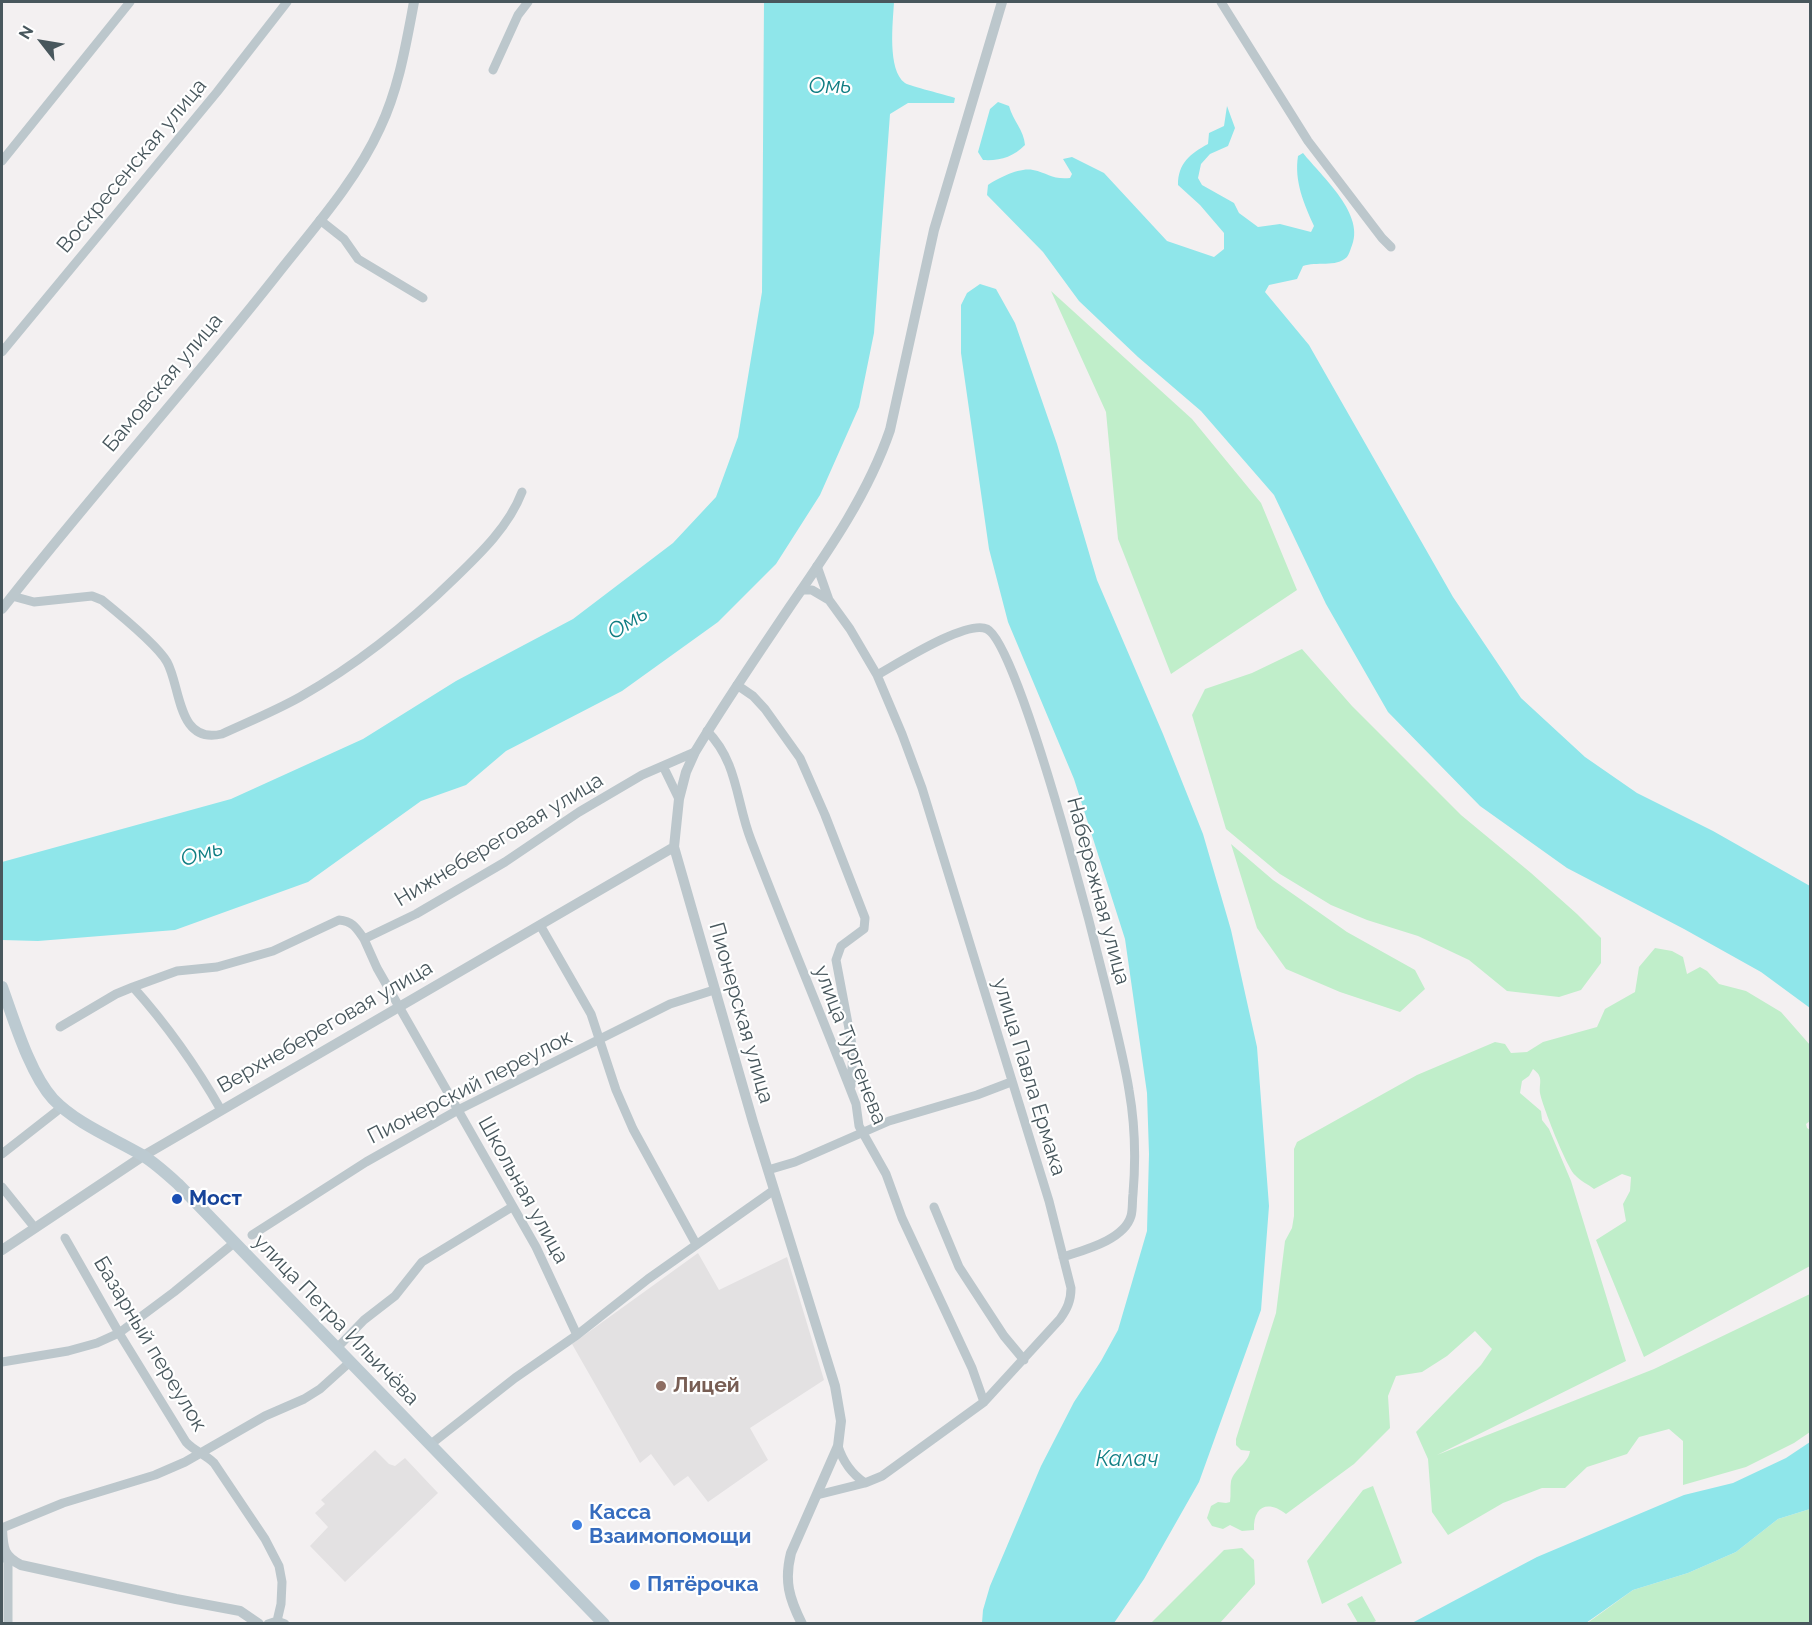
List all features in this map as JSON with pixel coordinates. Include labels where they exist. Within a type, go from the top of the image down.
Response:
[{"type":"main road","name":"улица Петра Ильичёва","points":[[3,990],[37,1076],[52,1098],[95,1129],[143,1156],[178,1184],[604,1623]]},
{"type":"street","points":[[2,161],[130,2]]},
{"type":"street","name":"Воскресенская улица","points":[[2,352],[217,92],[287,2]]},
{"type":"street","name":"Бамовская улица","points":[[2,609],[243,317],[350,179],[376,137],[394,93],[414,2]]},
{"type":"street","points":[[494,70],[518,15],[528,2]]},
{"type":"street","name":"Пионерская улица","points":[[802,1623],[788,1587],[787,1570],[791,1552],[838,1446],[841,1421],[835,1386],[714,990],[674,847],[679,799],[686,772],[707,731],[817,566],[867,484],[881,455],[890,430],[934,230],[1002,2]]},
{"type":"street","points":[[1221,2],[1308,141],[1391,247]]},
{"type":"street","points":[[320,220],[344,239],[358,258],[423,298]]},
{"type":"street","points":[[12,596],[34,602],[92,596],[102,600],[155,648],[167,662],[180,708],[190,725],[209,737],[222,734],[298,698],[376,649],[409,621],[490,543],[505,524],[522,492]]},
{"type":"street","name":"улица Павла Ермака","points":[[817,566],[829,600],[850,629],[877,675],[922,788],[1049,1201],[1071,1288],[1068,1308],[1060,1319],[984,1402],[897,1467],[866,1483],[817,1495]]},
{"type":"street","points":[[801,590],[812,590],[829,600]]},
{"type":"street","name":"Набережная улица","points":[[877,675],[926,647],[962,630],[977,627],[989,629],[1001,643],[1039,744],[1117,1030],[1129,1090],[1134,1136],[1135,1175],[1131,1216],[1127,1224],[1109,1239],[1063,1257]]},
{"type":"street","points":[[737,685],[753,696],[765,709],[800,758],[865,918],[864,929],[841,946],[836,960],[853,1050],[850,1089]]},
{"type":"street","name":"улица Тургенева","points":[[707,731],[724,752],[731,766],[750,838],[856,1104],[859,1126],[886,1174],[902,1218],[972,1368],[984,1402]]},
{"type":"street","name":"Нижнебереговая улица","points":[[364,939],[416,914],[497,867],[579,812],[642,775],[695,752]]},
{"type":"street","points":[[663,765],[679,799]]},
{"type":"street","name":"Верхнебереговая улица","points":[[2,1250],[143,1156],[674,847]]},
{"type":"street","points":[[60,1027],[116,994],[133,987],[177,971],[217,967],[273,951],[339,920],[347,920],[354,924],[364,939]]},
{"type":"street","points":[[540,925],[591,1014],[616,1090],[633,1129],[696,1244]]},
{"type":"street","name":"Школьная улица","points":[[364,939],[377,968],[536,1247],[577,1335]]},
{"type":"street","points":[[133,987],[156,1013],[209,1088],[221,1110]]},
{"type":"street","name":"Пионерский переулок","points":[[252,1235],[366,1162],[458,1110],[670,1005],[714,990]]},
{"type":"street","points":[[768,1170],[795,1162],[864,1134],[889,1121],[977,1095],[1011,1082]]},
{"type":"street","points":[[2,1154],[62,1107]]},
{"type":"street","points":[[2,1187],[35,1228]]},
{"type":"street","points":[[431,1444],[514,1378],[577,1335],[696,1244],[774,1190]]},
{"type":"street","points":[[337,1348],[364,1320],[395,1296],[422,1262],[512,1207]]},
{"type":"street","points":[[934,1207],[959,1268],[1004,1336],[1024,1360]]},
{"type":"street","name":"Базарный переулок","points":[[65,1238],[119,1333],[186,1442],[192,1449],[214,1463],[265,1539],[279,1566],[282,1582],[277,1623]]},
{"type":"street","points":[[2,1362],[68,1351],[97,1343],[119,1333],[234,1243]]},
{"type":"street","points":[[8,1623],[2,1529],[63,1503],[155,1475],[202,1454],[265,1416],[304,1399],[320,1389],[350,1362]]},
{"type":"street","points":[[838,1446],[847,1466],[866,1483]]},
{"type":"street","points":[[5,1558],[32,1568],[240,1611],[259,1623]]},
{"type":"shaded area","points":[[698,1253],[719,1290],[787,1257],[824,1380],[750,1428],[768,1460],[708,1502],[688,1476],[674,1486],[651,1454],[640,1463],[572,1344]]},
{"type":"shaded area","points":[[375,1450],[389,1464],[395,1466],[405,1458],[438,1493],[345,1582],[310,1546],[328,1527],[315,1513],[325,1504],[321,1500]]},
{"type":"green space","points":[[1051,291],[1192,419],[1261,503],[1297,590],[1171,674],[1118,539],[1106,412]]},
{"type":"green space","points":[[1302,649],[1352,706],[1461,815],[1531,873],[1601,938],[1601,963],[1581,990],[1559,997],[1507,991],[1469,960],[1418,936],[1367,920],[1331,905],[1280,874],[1226,829],[1192,715],[1205,689],[1252,673]]},
{"type":"green space","points":[[1231,844],[1273,880],[1347,932],[1415,970],[1425,989],[1400,1012],[1340,992],[1286,969],[1257,928]]},
{"type":"green space","points":[[1655,948],[1672,951],[1683,957],[1687,974],[1700,967],[1719,984],[1746,991],[1781,1012],[1810,1045],[1810,1121],[1806,1124],[1810,1130],[1810,1266],[1644,1357],[1596,1240],[1626,1221],[1623,1204],[1630,1191],[1631,1177],[1622,1174],[1594,1189],[1575,1175],[1566,1161],[1550,1122],[1540,1093],[1540,1077],[1533,1069],[1522,1081],[1520,1093],[1541,1111],[1542,1120],[1549,1129],[1571,1181],[1626,1361],[1437,1455],[1654,1369],[1810,1294],[1810,1432],[1794,1443],[1746,1467],[1683,1485],[1683,1441],[1669,1429],[1639,1437],[1627,1454],[1587,1467],[1565,1488],[1542,1488],[1503,1503],[1448,1535],[1432,1512],[1428,1459],[1416,1432],[1481,1365],[1492,1349],[1475,1331],[1447,1356],[1422,1372],[1396,1376],[1388,1396],[1390,1428],[1354,1464],[1286,1514],[1273,1507],[1263,1508],[1256,1515],[1254,1530],[1242,1531],[1230,1525],[1223,1529],[1212,1526],[1207,1518],[1211,1506],[1218,1502],[1230,1502],[1231,1481],[1250,1451],[1241,1450],[1236,1445],[1236,1439],[1276,1313],[1285,1241],[1292,1228],[1294,1216],[1294,1149],[1297,1142],[1417,1075],[1495,1042],[1505,1044],[1511,1053],[1527,1052],[1543,1042],[1597,1027],[1605,1009],[1635,992],[1639,967]]},
{"type":"green space","points":[[1373,1486],[1402,1563],[1322,1604],[1307,1561],[1363,1490]]},
{"type":"green space","points":[[1810,1509],[1810,1623],[1586,1624],[1633,1590],[1688,1573],[1736,1552],[1778,1519]]},
{"type":"green space","points":[[1242,1548],[1254,1560],[1255,1584],[1220,1623],[1151,1623],[1224,1550]]},
{"type":"green space","points":[[1362,1596],[1376,1621],[1372,1623],[1358,1623],[1347,1604]]},
{"type":"water","name":"Омь","points":[[764,2],[894,2],[892,45],[899,77],[905,83],[955,98],[954,103],[908,103],[890,114],[874,333],[859,407],[820,495],[776,564],[718,622],[622,691],[506,751],[466,785],[421,801],[308,882],[175,930],[38,941],[2,940],[2,862],[231,799],[363,739],[456,681],[573,619],[673,543],[716,497],[738,437],[762,292]]},
{"type":"water","points":[[998,102],[1009,106],[1023,135],[1025,145],[1016,153],[1006,157],[983,160],[978,152],[990,109]]},
{"type":"water","points":[[1227,106],[1235,128],[1228,146],[1210,154],[1201,164],[1198,178],[1202,185],[1234,203],[1239,213],[1258,227],[1280,224],[1311,232],[1314,226],[1303,201],[1297,174],[1298,156],[1303,153],[1331,185],[1348,210],[1353,223],[1354,235],[1347,257],[1337,262],[1303,266],[1297,279],[1269,285],[1265,292],[1309,345],[1453,597],[1521,698],[1585,757],[1637,793],[1713,831],[1810,886],[1810,1008],[1761,972],[1567,868],[1480,806],[1388,712],[1326,604],[1274,495],[1201,411],[1138,357],[1079,301],[1043,252],[987,195],[988,185],[1003,176],[1022,170],[1028,169],[1055,177],[1070,178],[1072,174],[1063,159],[1072,157],[1104,173],[1167,241],[1214,257],[1224,249],[1224,233],[1200,205],[1178,185],[1180,171],[1186,160],[1208,144],[1209,133],[1224,126]]},
{"type":"water","name":"Калач","points":[[980,284],[996,289],[1015,323],[1057,444],[1097,580],[1203,834],[1231,930],[1257,1047],[1269,1206],[1261,1310],[1199,1482],[1144,1579],[1114,1623],[982,1623],[990,1586],[1041,1466],[1074,1402],[1118,1330],[1147,1231],[1149,1154],[1147,1093],[1125,939],[1074,779],[1008,622],[989,549],[961,353],[961,305],[967,293]]},
{"type":"water","points":[[1810,1442],[1810,1509],[1778,1519],[1736,1552],[1688,1573],[1633,1590],[1586,1623],[1412,1623],[1537,1557],[1684,1495],[1733,1483],[1786,1458]]},
{"type":"place","name":"Мост","points":[[177,1199]]},
{"type":"place","name":"Лицей","points":[[661,1386]]},
{"type":"place","name":"Касса Взаимопомощи","points":[[577,1525]]},
{"type":"place","name":"Пятёрочка","points":[[635,1585]]}]
